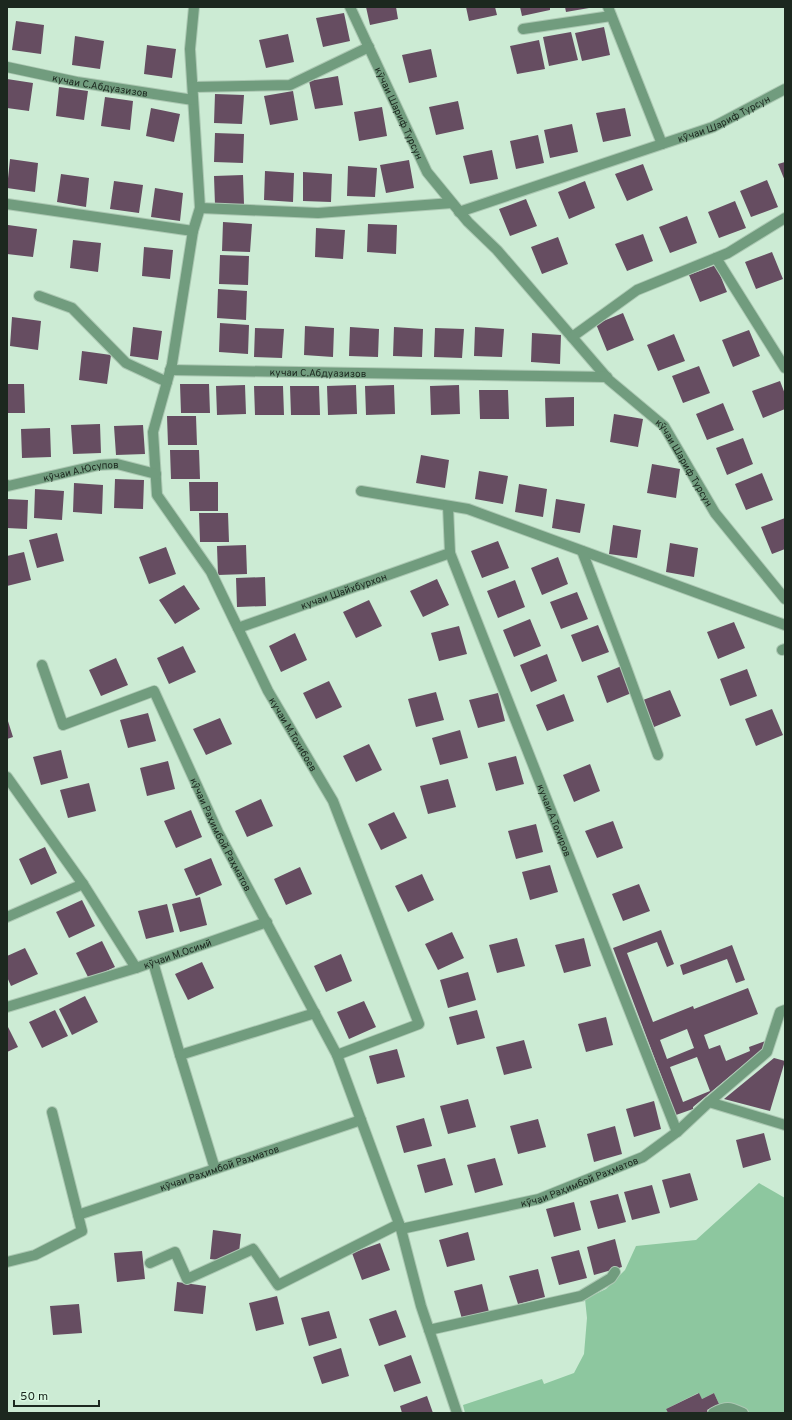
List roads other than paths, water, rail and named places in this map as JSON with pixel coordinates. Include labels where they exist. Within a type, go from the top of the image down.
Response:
[{"type":"street","points":[[170,370],[194,231],[200,208],[190,49],[194,7]]},
{"type":"street","name":"кӯчаи Шариф Турсун","points":[[350,7],[427,172],[459,212],[497,250],[607,376],[664,426],[715,513],[785,599]]},
{"type":"street","points":[[523,29],[610,12],[662,144]]},
{"type":"street","points":[[193,87],[290,85],[369,47]]},
{"type":"street","name":"кучаи С.Абдуазизов","points":[[7,67],[77,82],[194,100]]},
{"type":"street","name":"кӯчаи Шариф Турсун","points":[[459,212],[713,127],[785,89]]},
{"type":"street","points":[[200,208],[318,213],[452,203]]},
{"type":"street","points":[[7,204],[194,231]]},
{"type":"street","points":[[572,337],[636,290],[728,253],[785,218]]},
{"type":"street","points":[[716,258],[785,368]]},
{"type":"street","points":[[39,296],[72,308],[126,363],[167,382]]},
{"type":"street","name":"кучаи С.Абдуазизов","points":[[170,370],[607,376]]},
{"type":"street","name":"кучаи М.Тохибоев","points":[[170,370],[153,432],[157,495],[211,572],[268,691],[333,801],[419,1024],[337,1054]]},
{"type":"street","name":"кӯчаи А.Юсупов","points":[[7,485],[99,465],[117,464],[156,474]]},
{"type":"street","points":[[361,490],[468,509],[785,625]]},
{"type":"street","name":"кучаи А.Тохиров","points":[[448,506],[450,553],[677,1132]]},
{"type":"street","points":[[582,551],[658,755]]},
{"type":"street","name":"кучаи Шайхбурхон","points":[[238,628],[450,553]]},
{"type":"street","name":"кӯчаи Раҳимбой Раҳматов","points":[[42,666],[63,725],[154,691],[218,832],[337,1054],[400,1227],[421,1306],[457,1413]]},
{"type":"street","name":"кӯчаи М.Осимӣ","points":[[7,777],[83,884],[136,968],[267,922]]},
{"type":"street","points":[[7,917],[83,884]]},
{"type":"street","points":[[153,962],[215,1169]]},
{"type":"street","points":[[7,1007],[136,968]]},
{"type":"street","name":"кӯчаи Раҳимбой Раҳматов","points":[[150,1263],[175,1252],[187,1279],[253,1249],[278,1285],[400,1227],[539,1199],[643,1157],[677,1132],[767,1052],[780,1012],[785,1010]]},
{"type":"street","points":[[180,1055],[315,1013]]},
{"type":"street","points":[[709,1102],[785,1125]]},
{"type":"street","points":[[7,1262],[35,1255],[82,1231],[52,1112]]},
{"type":"street","name":"кӯчаи Раҳимбой Раҳматов","points":[[78,1215],[361,1120]]},
{"type":"street","points":[[429,1330],[581,1296],[611,1278],[615,1272]]},
{"type":"street","points":[[713,1413],[725,1407],[730,1407],[743,1413]]}]
